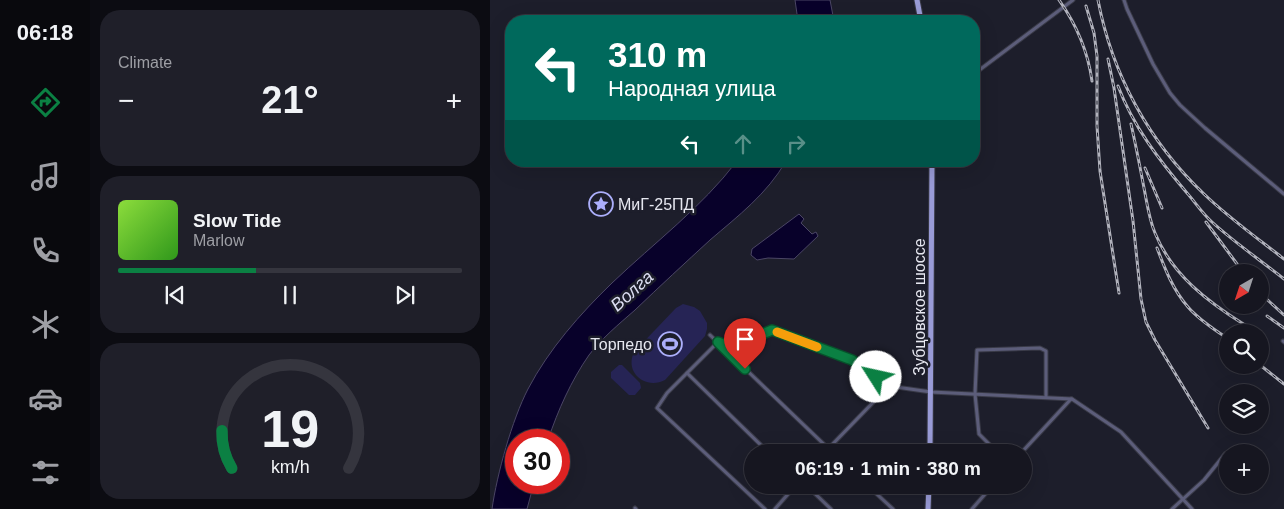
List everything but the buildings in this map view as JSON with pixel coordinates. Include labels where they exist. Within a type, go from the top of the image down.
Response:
[{"type":"main road","points":[[917,0],[920,15]]},
{"type":"main road","name":"Зубцовское шоссе","points":[[930,444],[932,167]]},
{"type":"main road","points":[[928,509],[929,494]]},
{"type":"street","points":[[980,70],[1073,0]]},
{"type":"street","points":[[1124,0],[1153,64],[1170,93],[1180,105],[1284,194]]},
{"type":"street","points":[[718,342],[731,347],[772,330],[852,360],[888,386],[931,392],[1072,398],[1121,432],[1192,509]]},
{"type":"street","points":[[710,336],[821,444]]},
{"type":"street","points":[[718,342],[667,393],[657,408],[765,509]]},
{"type":"street","points":[[989,444],[979,434],[975,394],[977,350],[1040,348],[1046,351],[1046,397]]},
{"type":"street","points":[[687,373],[760,444]]},
{"type":"street","points":[[834,444],[888,386]]},
{"type":"street","points":[[1029,444],[1072,398]]},
{"type":"street","points":[[1172,509],[1204,480],[1219,461]]},
{"type":"street","points":[[775,509],[788,494]]},
{"type":"street","points":[[815,494],[831,509]]},
{"type":"street","points":[[877,494],[893,509]]},
{"type":"street","points":[[972,509],[985,494]]},
{"type":"shaded area","name":"Торпедо","points":[[683,304],[700,311],[707,323],[705,336],[665,380],[658,383],[644,381],[634,373],[632,360],[634,352],[676,308]]},
{"type":"shaded area","points":[[619,365],[622,365],[640,383],[641,388],[635,395],[629,395],[611,378],[611,372]]},
{"type":"water","points":[[795,0],[830,0],[833,15],[797,15]]},
{"type":"water","name":"Волга","points":[[732,167],[782,167],[770,184],[751,204],[611,331],[594,349],[571,385],[552,429],[512,429],[528,389],[555,346],[600,295],[708,194]]},
{"type":"water","points":[[799,214],[804,219],[801,223],[812,234],[816,232],[818,236],[794,259],[768,258],[757,260],[751,255],[752,249]]},
{"type":"water","points":[[505,451],[505,494],[531,494],[527,509],[492,509]]},
{"type":"railway","points":[[1059,0],[1071,19],[1080,39],[1088,59],[1092,81]]},
{"type":"railway","points":[[1098,0],[1104,27],[1123,80],[1150,129],[1166,152],[1204,194],[1243,228],[1284,259]]},
{"type":"railway","points":[[1086,6],[1094,33],[1097,56],[1097,126],[1100,171],[1119,293]]},
{"type":"railway","points":[[1108,59],[1114,88],[1133,221],[1141,299],[1146,322],[1208,428]]},
{"type":"railway","points":[[1118,86],[1139,129],[1167,168],[1202,211],[1229,237],[1284,279]]},
{"type":"railway","points":[[1131,124],[1150,217],[1162,248],[1181,275],[1192,286],[1244,324]]},
{"type":"railway","points":[[1145,168],[1162,208]]},
{"type":"railway","points":[[1206,222],[1237,264]]},
{"type":"railway","points":[[1157,248],[1178,294],[1197,316],[1219,333]]},
{"type":"railway","points":[[1269,301],[1284,315]]},
{"type":"railway","points":[[1267,316],[1284,328]]},
{"type":"railway","points":[[1269,372],[1284,384]]},
{"type":"slow traffic","points":[[777,332],[817,347]]},
{"type":"place","name":"МиГ-25ПД","points":[[601,204]]},
{"type":"place","name":"Торпедо","points":[[670,344]]},
{"type":"route","points":[[745,369],[718,342],[731,347],[772,330],[852,360],[876,377]]}]
